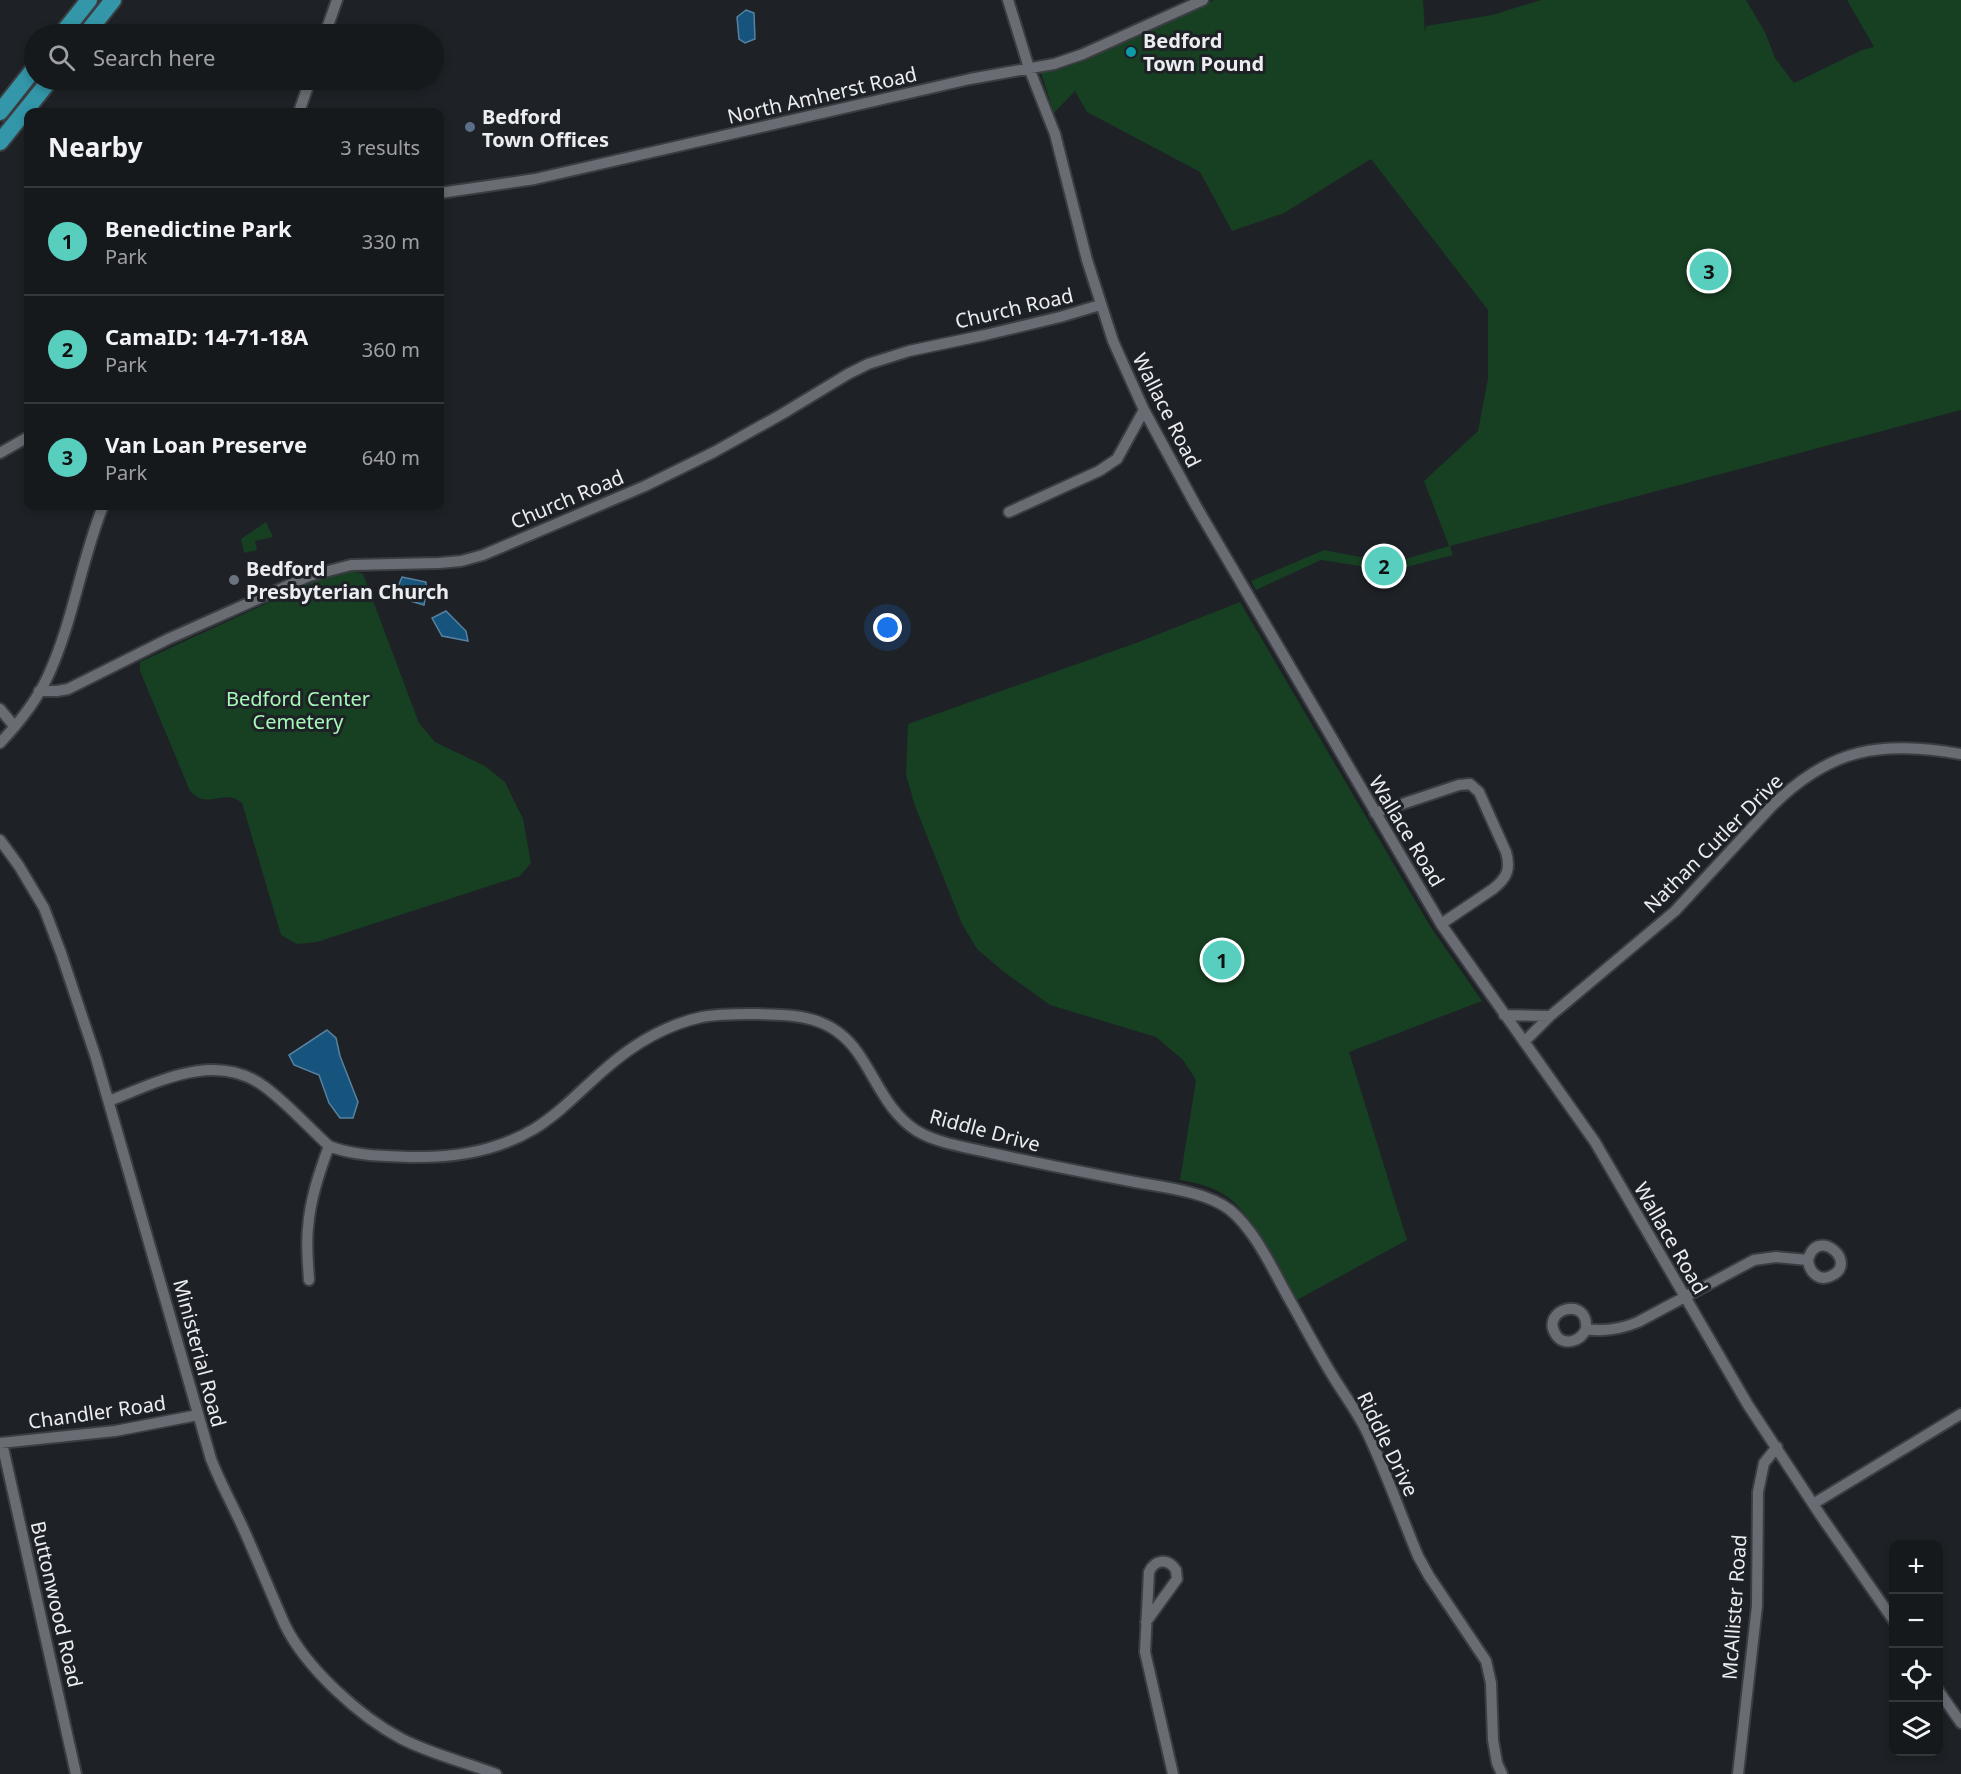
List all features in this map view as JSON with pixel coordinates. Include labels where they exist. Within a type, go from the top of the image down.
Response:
[{"type":"highway","points":[[70,24],[89,0]]},
{"type":"highway","points":[[94,24],[113,0]]},
{"type":"highway","points":[[0,112],[24,82]]},
{"type":"highway","points":[[27,108],[42,90]]},
{"type":"highway","points":[[0,142],[24,112]]},
{"type":"street","points":[[329,24],[337,0]]},
{"type":"street","name":"Wallace Road","points":[[1008,0],[1029,68],[1058,144],[1078,228],[1113,341],[1144,410],[1196,506],[1441,924],[1594,1142],[1748,1405],[1889,1615]]},
{"type":"street","name":"North Amherst Road","points":[[444,192],[544,178],[970,79],[1054,64],[1083,54],[1203,0]]},
{"type":"street","points":[[300,108],[307,90]]},
{"type":"street","name":"Church Road","points":[[39,691],[68,689],[168,639],[309,576],[351,565],[440,563],[462,561],[483,555],[645,486],[714,452],[848,374],[888,356],[1060,317],[1100,305]]},
{"type":"street","points":[[1009,512],[1099,471],[1117,459],[1144,410]]},
{"type":"street","points":[[0,453],[24,439]]},
{"type":"street","points":[[0,743],[39,691],[53,664],[102,510]]},
{"type":"street","points":[[0,709],[14,726]]},
{"type":"street","name":"Nathan Cutler Drive","points":[[1524,1042],[1550,1016],[1676,910],[1771,807],[1787,791],[1814,771],[1854,753],[1887,747],[1919,748],[1961,754]]},
{"type":"street","points":[[1375,813],[1459,785],[1470,784],[1479,792],[1506,852],[1509,863],[1508,874],[1493,889],[1441,924]]},
{"type":"street","name":"Ministerial Road","points":[[0,840],[32,888],[53,930],[109,1101],[211,1459],[285,1624],[309,1661],[340,1693],[392,1733],[421,1748],[496,1774]]},
{"type":"street","name":"Riddle Drive","points":[[109,1101],[194,1070],[223,1070],[245,1076],[265,1087],[328,1146],[352,1153],[417,1157],[461,1155],[494,1147],[534,1129],[552,1117],[616,1059],[664,1030],[705,1016],[783,1015],[816,1020],[844,1037],[858,1053],[892,1109],[909,1125],[928,1137],[950,1144],[1082,1173],[1188,1193],[1220,1204],[1238,1218],[1258,1245],[1362,1423],[1418,1556],[1486,1661],[1491,1683],[1493,1740],[1502,1774]]},
{"type":"street","points":[[1504,1015],[1550,1016]]},
{"type":"street","points":[[309,1280],[307,1229],[311,1203],[328,1146]]},
{"type":"street","points":[[1586,1329],[1606,1330],[1627,1326],[1754,1260],[1776,1257],[1808,1260]]},
{"type":"street","points":[[1813,1504],[1961,1414]]},
{"type":"street","name":"Chandler Road","points":[[1,1443],[115,1431],[198,1415]]},
{"type":"street","name":"Buttonwood Road","points":[[1,1443],[76,1774]]},
{"type":"street","name":"McAllister Road","points":[[1738,1774],[1757,1606],[1758,1492],[1764,1463],[1777,1447]]},
{"type":"street","points":[[1146,1622],[1177,1579],[1176,1569],[1164,1561],[1155,1564],[1149,1572],[1146,1622],[1145,1652],[1173,1774]]},
{"type":"street","points":[[1943,1697],[1961,1723]]},
{"type":"green space","points":[[1214,0],[1423,0],[1425,33],[1426,26],[1492,15],[1541,0],[1746,0],[1765,32],[1775,58],[1794,83],[1862,50],[1874,47],[1847,0],[1961,0],[1961,410],[1450,546],[1453,555],[1391,571],[1321,560],[1256,590],[1251,581],[1324,550],[1392,563],[1449,546],[1424,481],[1478,431],[1488,378],[1488,310],[1371,159],[1284,213],[1232,231],[1200,172],[1087,112],[1075,91],[1054,113],[1041,73],[1093,56]]},
{"type":"green space","points":[[266,522],[273,537],[255,541],[257,550],[244,553],[241,539]]},
{"type":"green space","name":"Bedford Center Cemetery","points":[[341,572],[363,574],[419,723],[435,742],[485,766],[505,782],[523,819],[531,863],[520,876],[317,942],[297,944],[281,935],[242,803],[227,797],[201,799],[190,791],[140,671],[140,662],[317,580]]},
{"type":"green space","points":[[1240,602],[1430,926],[1482,1001],[1349,1052],[1407,1240],[1295,1301],[1257,1231],[1239,1207],[1212,1188],[1180,1180],[1196,1080],[1183,1060],[1156,1037],[1050,1005],[1004,972],[977,949],[962,924],[915,806],[906,775],[908,724],[1136,643]]},
{"type":"water","points":[[746,10],[754,13],[755,39],[745,43],[739,39],[737,17]]},
{"type":"water","points":[[402,577],[426,582],[424,605],[404,599],[397,589]]},
{"type":"water","points":[[446,611],[466,631],[468,641],[442,636],[432,618]]},
{"type":"water","points":[[327,1030],[336,1038],[340,1056],[358,1102],[353,1118],[340,1118],[329,1103],[319,1075],[294,1065],[289,1055]]},
{"type":"place","name":"Bedford Town Pound","points":[[1131,52]]},
{"type":"place","name":"Bedford Town Offices","points":[[470,127]]},
{"type":"place","name":"Van Loan Preserve","points":[[1709,271]]},
{"type":"place","name":"CamaID: 14-71-18A","points":[[1384,566]]},
{"type":"place","name":"Bedford Presbyterian Church","points":[[234,580]]},
{"type":"place","name":"Benedictine Park","points":[[1222,960]]}]
